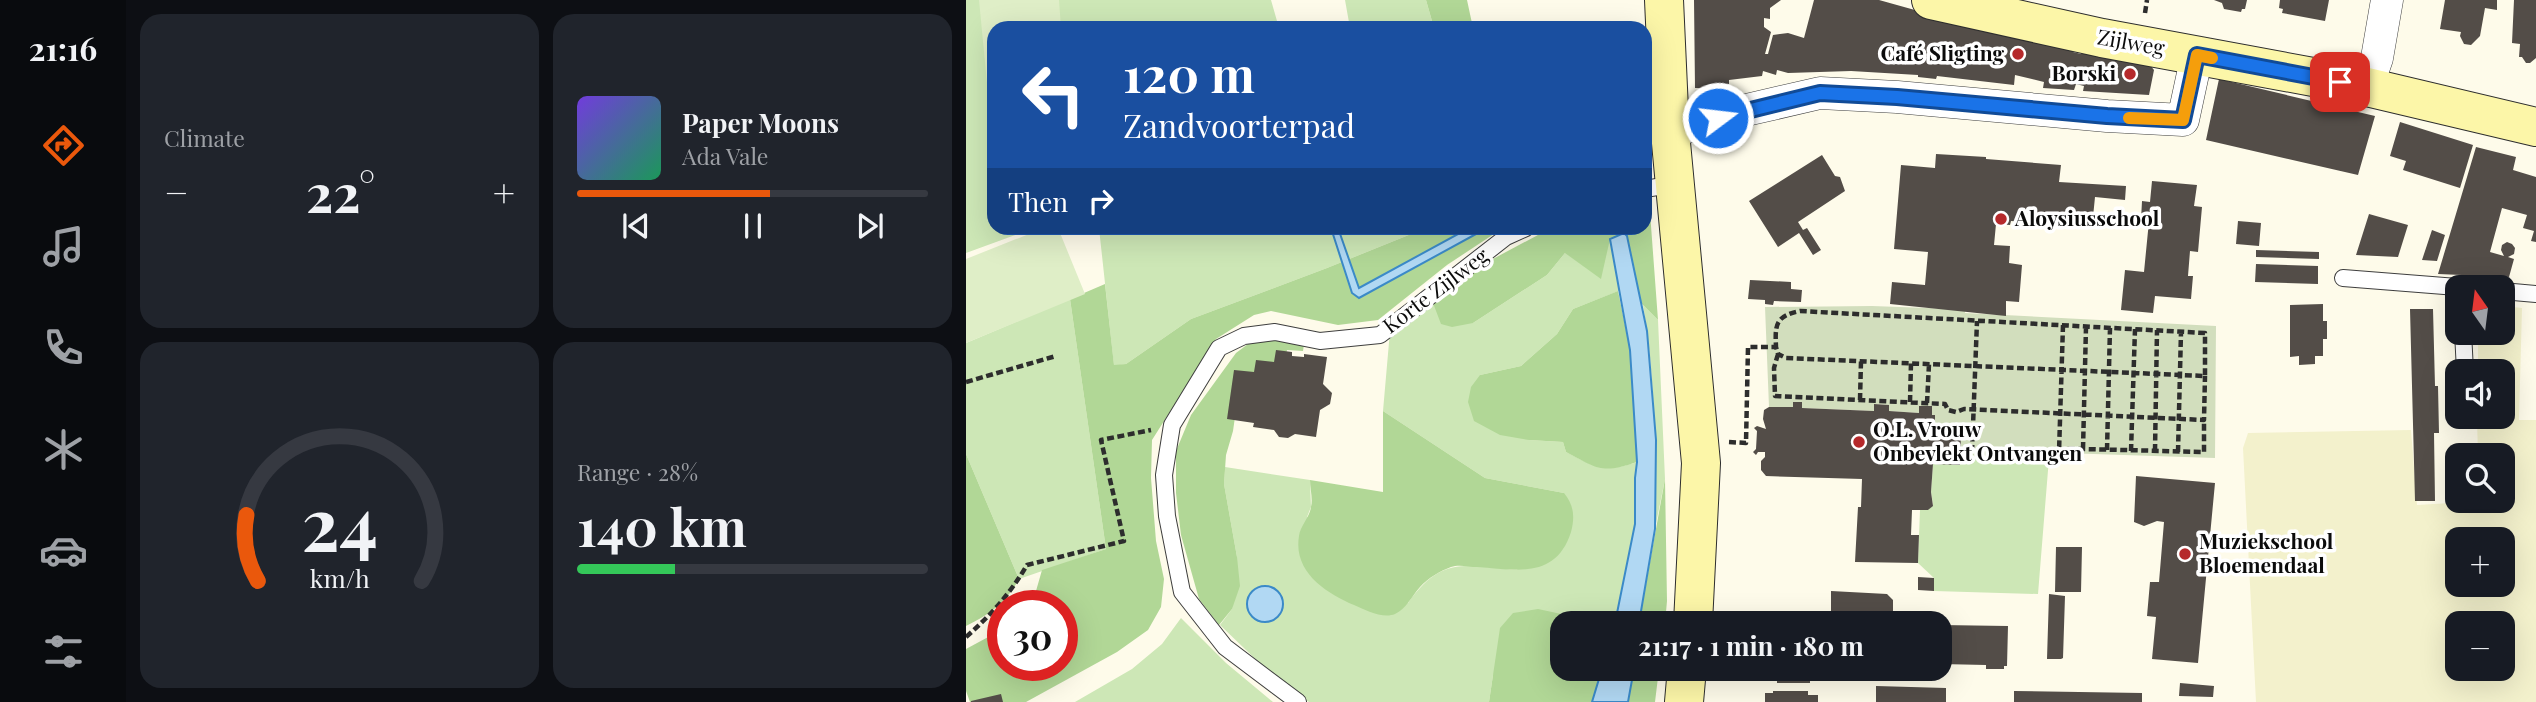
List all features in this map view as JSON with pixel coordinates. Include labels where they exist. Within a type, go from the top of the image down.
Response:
[{"type":"main road","points":[[1664,0],[1670,132],[1660,187],[1701,463],[1694,611]]},
{"type":"main road","name":"Zijlweg","points":[[1931,0],[2102,38],[2367,88],[2536,127]]},
{"type":"main road","points":[[1684,702],[1686,681]]},
{"type":"street","points":[[2367,88],[2377,58],[2387,0]]},
{"type":"street","points":[[1670,132],[1742,111],[1820,93],[2183,120],[2197,55]]},
{"type":"lane","name":"Korte Zijlweg","points":[[1298,702],[1225,647],[1182,592],[1167,516],[1164,475],[1172,425],[1219,348],[1244,336],[1275,332],[1320,341],[1380,335],[1510,235]]},
{"type":"lane","points":[[2343,278],[2445,286]]},
{"type":"lane","points":[[2515,292],[2536,294]]},
{"type":"path","points":[[2063,326],[2062,370],[2060,413],[2059,452],[2065,449],[2204,452],[2205,333],[1800,311],[1788,314],[1775,326],[1778,354],[1774,368],[1774,396],[1945,404],[1951,412],[1975,409],[2060,413],[2108,415],[2132,417],[2204,420]]},
{"type":"path","points":[[1972,452],[1978,321]]},
{"type":"path","points":[[2083,449],[2086,327]]},
{"type":"path","points":[[2107,450],[2110,328]]},
{"type":"path","points":[[2131,451],[2135,330]]},
{"type":"path","points":[[2155,451],[2157,330]]},
{"type":"path","points":[[2178,452],[2181,332]]},
{"type":"path","points":[[1721,443],[1746,443],[1748,347],[1776,347]]},
{"type":"path","points":[[1778,354],[1786,358],[2205,376]]},
{"type":"path","points":[[966,382],[1056,356]]},
{"type":"path","points":[[1860,400],[1861,361]]},
{"type":"path","points":[[1910,402],[1911,363]]},
{"type":"path","points":[[1927,403],[1929,364]]},
{"type":"path","points":[[966,637],[989,617],[1012,591],[1027,565],[1124,541],[1101,440],[1172,425]]},
{"type":"shaded area","points":[[2515,307],[2522,308],[2519,420],[2536,420],[2536,702],[2256,702],[2243,448],[2248,433],[2411,430],[2417,505],[2445,503],[2445,513],[2515,513],[2515,443],[2478,443],[2477,429],[2515,429],[2515,359],[2478,359],[2478,345],[2515,345]]},
{"type":"green space","points":[[966,0],[1271,0],[1277,21],[987,21],[987,235],[1015,235],[966,253]]},
{"type":"green space","points":[[979,0],[1059,0],[1060,21],[987,21],[987,83]]},
{"type":"green space","points":[[1345,0],[1426,0],[1432,21],[1349,21]]},
{"type":"green space","points":[[1426,0],[1467,0],[1472,21],[1432,21]]},
{"type":"green space","points":[[1026,235],[1061,235],[1085,294],[966,343],[966,259]]},
{"type":"green space","points":[[1100,235],[1409,235],[1191,319],[1126,364],[1114,366]]},
{"type":"green space","points":[[1409,235],[1492,235],[1447,265],[1378,320],[1338,325],[1271,311],[1254,315],[1216,339],[1152,440],[1151,478],[1156,541],[1164,579],[1161,607],[1148,630],[1117,652],[1078,673],[1078,590],[1036,590],[1042,570],[1106,549],[1070,299],[1105,284],[1114,365],[1126,364],[1191,319]]},
{"type":"green space","points":[[1538,235],[1621,235],[1610,239],[1601,279],[1565,253],[1547,275],[1473,323],[1452,327],[1441,324],[1433,303],[1491,260]]},
{"type":"green space","points":[[1624,235],[1652,235],[1658,320],[1626,288]]},
{"type":"green space","points":[[1610,239],[1626,288],[1573,309],[1557,334],[1521,366],[1480,375],[1529,440],[1563,442],[1566,452],[1600,467],[1616,467],[1637,462],[1635,524],[1617,611],[1550,611],[1550,630],[1493,675],[1489,702],[1309,702],[1275,678],[1220,625],[1232,609],[1237,557],[1224,484],[1225,467],[1310,480],[1311,507],[1307,517],[1408,603],[1432,577],[1444,570],[1469,566],[1517,570],[1564,493],[1485,478],[1383,411],[1390,331],[1433,303],[1473,323],[1547,275],[1565,253]]},
{"type":"green space","points":[[1618,291],[1630,350],[1637,462],[1616,468],[1600,468],[1566,452],[1563,442],[1500,435],[1474,421],[1468,402],[1471,387],[1480,375],[1521,366],[1557,334],[1573,309]]},
{"type":"green space","points":[[1070,299],[1106,549],[1019,579],[966,454],[966,343]]},
{"type":"green space","points":[[1643,305],[1658,320],[1665,479],[1655,529],[1653,389]]},
{"type":"green space","points":[[1872,306],[2216,326],[2215,458],[2063,453],[2049,458],[1960,455],[1961,434],[1935,433],[1932,406],[1919,413],[1889,411],[1888,405],[1875,404],[1874,411],[1802,408],[1802,402],[1793,402],[1793,407],[1769,407],[1765,307]]},
{"type":"green space","points":[[1305,338],[1303,351],[1287,350],[1284,368],[1240,382],[1233,431],[1226,455],[1224,484],[1240,586],[1232,609],[1219,625],[1199,599],[1181,535],[1176,493],[1176,451],[1191,415],[1236,353],[1252,341]]},
{"type":"green space","points":[[1383,411],[1485,478],[1564,493],[1572,507],[1573,516],[1571,532],[1556,558],[1545,565],[1520,570],[1451,567],[1427,581],[1402,609],[1390,615],[1380,615],[1343,600],[1314,580],[1306,570],[1298,549],[1300,532],[1312,504],[1310,480],[1383,492]]},
{"type":"green space","points":[[966,454],[1019,579],[1012,590],[987,590],[987,614],[966,626]]},
{"type":"green space","points":[[1960,455],[2049,458],[2038,594],[1934,591],[1934,578],[1918,563],[1920,510],[1928,510],[1933,505],[1933,464]]},
{"type":"green space","points":[[1665,479],[1666,611],[1641,611]]},
{"type":"green space","points":[[1538,609],[1550,612],[1550,681],[1598,681],[1592,702],[1489,702],[1500,628],[1513,613]]},
{"type":"green space","points":[[1181,618],[1226,663],[1273,702],[1075,702],[1132,669],[1162,644]]},
{"type":"green space","points":[[987,638],[987,681],[1064,681],[1026,702],[970,702],[966,691],[966,649]]},
{"type":"green space","points":[[1632,681],[1658,681],[1655,702],[1628,702]]},
{"type":"water","points":[[1333,235],[1340,235],[1359,288],[1456,235],[1474,235],[1359,298],[1352,293]]},
{"type":"water","points":[[1619,235],[1627,236],[1647,331],[1656,440],[1655,529],[1641,611],[1617,611],[1635,524],[1637,462],[1630,350],[1610,239]]},
{"type":"water","points":[[1265,586],[1278,591],[1283,604],[1278,617],[1265,622],[1252,617],[1247,604],[1252,591]]},
{"type":"water","points":[[1598,681],[1632,681],[1628,702],[1592,702]]},
{"type":"building","points":[[1694,0],[1781,0],[1770,8],[1770,19],[1764,18],[1764,27],[1771,32],[1765,54],[1768,54],[1773,35],[1788,33],[1804,38],[1814,0],[1879,0],[1965,24],[2069,47],[2073,52],[2081,54],[2085,51],[2150,65],[2154,70],[2149,95],[2083,91],[2084,86],[2076,84],[2074,90],[2043,88],[2044,82],[2015,75],[2014,85],[1937,76],[1936,79],[1918,75],[1851,71],[1788,73],[1777,70],[1776,75],[1763,71],[1762,76],[1729,80],[1729,84],[1722,85],[1722,88],[1695,88]]},
{"type":"building","points":[[2214,0],[2247,0],[2245,9],[2241,12],[2224,9],[2222,3]]},
{"type":"building","points":[[2280,0],[2329,0],[2325,21],[2282,13],[2283,9],[2279,8]]},
{"type":"building","points":[[2445,0],[2497,0],[2497,10],[2485,8],[2480,36],[2471,45],[2464,44],[2461,32],[2440,29]]},
{"type":"building","points":[[2514,0],[2536,0],[2536,58],[2530,63],[2519,57],[2520,44],[2512,43]]},
{"type":"building","points":[[2219,79],[2375,116],[2358,175],[2206,140]]},
{"type":"building","points":[[2400,122],[2473,145],[2460,188],[2403,170],[2406,161],[2390,156]]},
{"type":"building","points":[[2476,147],[2516,157],[2513,170],[2536,177],[2536,242],[2531,241],[2534,231],[2523,228],[2527,215],[2502,208],[2490,252],[2504,256],[2502,245],[2507,242],[2512,244],[2515,248],[2514,254],[2508,257],[2514,259],[2510,275],[2438,274]]},
{"type":"building","points":[[1936,154],[2061,165],[2059,182],[2126,186],[2125,200],[2095,197],[2092,227],[2011,221],[2010,225],[1996,224],[1994,245],[2010,246],[2009,263],[2022,265],[2019,302],[2006,301],[2006,316],[1890,304],[1892,282],[1925,285],[1928,252],[1894,249],[1901,165],[1935,168]]},
{"type":"building","points":[[1822,155],[1835,176],[1840,177],[1845,191],[1798,222],[1803,230],[1807,228],[1821,250],[1813,255],[1799,233],[1778,247],[1749,201]]},
{"type":"building","points":[[2152,181],[2197,185],[2194,206],[2202,207],[2198,252],[2190,251],[2188,276],[2193,276],[2191,299],[2155,296],[2153,313],[2121,310],[2125,270],[2144,272],[2149,221],[2141,220],[2142,201],[2150,202]]},
{"type":"building","points":[[2369,214],[2408,225],[2398,257],[2356,255]]},
{"type":"building","points":[[2238,221],[2261,223],[2259,246],[2236,244]]},
{"type":"building","points":[[2432,230],[2445,235],[2437,261],[2422,260]]},
{"type":"building","points":[[2256,250],[2319,252],[2319,259],[2256,257]]},
{"type":"building","points":[[2256,264],[2318,266],[2318,284],[2255,282]]},
{"type":"building","points":[[1750,280],[1791,282],[1791,289],[1802,290],[1801,302],[1774,301],[1773,305],[1765,304],[1765,300],[1748,299]]},
{"type":"building","points":[[2323,304],[2327,339],[2323,339],[2323,356],[2315,356],[2315,364],[2299,365],[2299,356],[2290,357],[2290,305]]},
{"type":"building","points":[[2410,309],[2433,309],[2439,433],[2434,433],[2435,501],[2415,501]]},
{"type":"building","points":[[1276,350],[1292,352],[1292,356],[1304,357],[1304,354],[1327,357],[1323,384],[1332,393],[1330,404],[1320,410],[1316,437],[1295,434],[1288,438],[1279,437],[1274,430],[1253,427],[1254,423],[1227,419],[1234,370],[1254,372],[1256,360],[1274,362]]},
{"type":"building","name":"O.L. Vrouw Onbevlekt Ontvangen","points":[[1793,402],[1802,402],[1802,408],[1874,411],[1874,404],[1889,405],[1889,411],[1919,413],[1919,406],[1932,406],[1935,433],[1961,434],[1960,465],[1933,464],[1933,506],[1928,510],[1912,510],[1911,535],[1919,535],[1918,563],[1855,562],[1862,479],[1766,476],[1761,470],[1765,452],[1758,452],[1756,455],[1753,452],[1756,449],[1757,431],[1754,428],[1757,426],[1766,429],[1764,410],[1769,407],[1793,407]]},
{"type":"building","name":"Muziekschool Bloemendaal","points":[[2136,476],[2215,483],[2198,663],[2152,659],[2156,617],[2147,616],[2150,582],[2159,582],[2164,522],[2157,521],[2144,526],[2134,522]]},
{"type":"building","points":[[2056,547],[2082,547],[2081,592],[2055,592]]},
{"type":"building","points":[[1918,577],[1934,578],[1934,591],[1918,590]]},
{"type":"building","points":[[1831,591],[1887,594],[1893,600],[1893,611],[1831,611]]},
{"type":"building","points":[[2049,594],[2065,596],[2061,659],[2047,659]]},
{"type":"building","points":[[1952,625],[2008,626],[2007,666],[2004,666],[2004,669],[1986,669],[1986,665],[1952,664]]},
{"type":"building","points":[[1777,681],[1810,681],[1810,683]]},
{"type":"building","points":[[2180,683],[2214,686],[2213,697],[2179,696]]},
{"type":"building","points":[[1876,686],[1946,688],[1946,702],[1876,702]]},
{"type":"building","points":[[1808,691],[1808,695],[1818,695],[1818,702],[1765,702],[1765,693]]},
{"type":"building","points":[[2014,691],[2142,693],[2142,702],[2014,702]]},
{"type":"building","points":[[1001,694],[1003,702],[971,702],[971,701]]},
{"type":"slow traffic","points":[[2129,118],[2183,120],[2197,55],[2212,58]]},
{"type":"place","name":"Café Sligting","points":[[2018,54]]},
{"type":"place","name":"Borski","points":[[2130,74]]},
{"type":"place","name":"Aloysiusschool","points":[[2001,219]]},
{"type":"place","name":"O.L. Vrouw Onbevlekt Ontvangen","points":[[1859,442]]},
{"type":"place","name":"Muziekschool Bloemendaal","points":[[2185,554]]},
{"type":"route","points":[[1718,118],[1820,93],[2183,120],[2197,55],[2340,82]]}]
